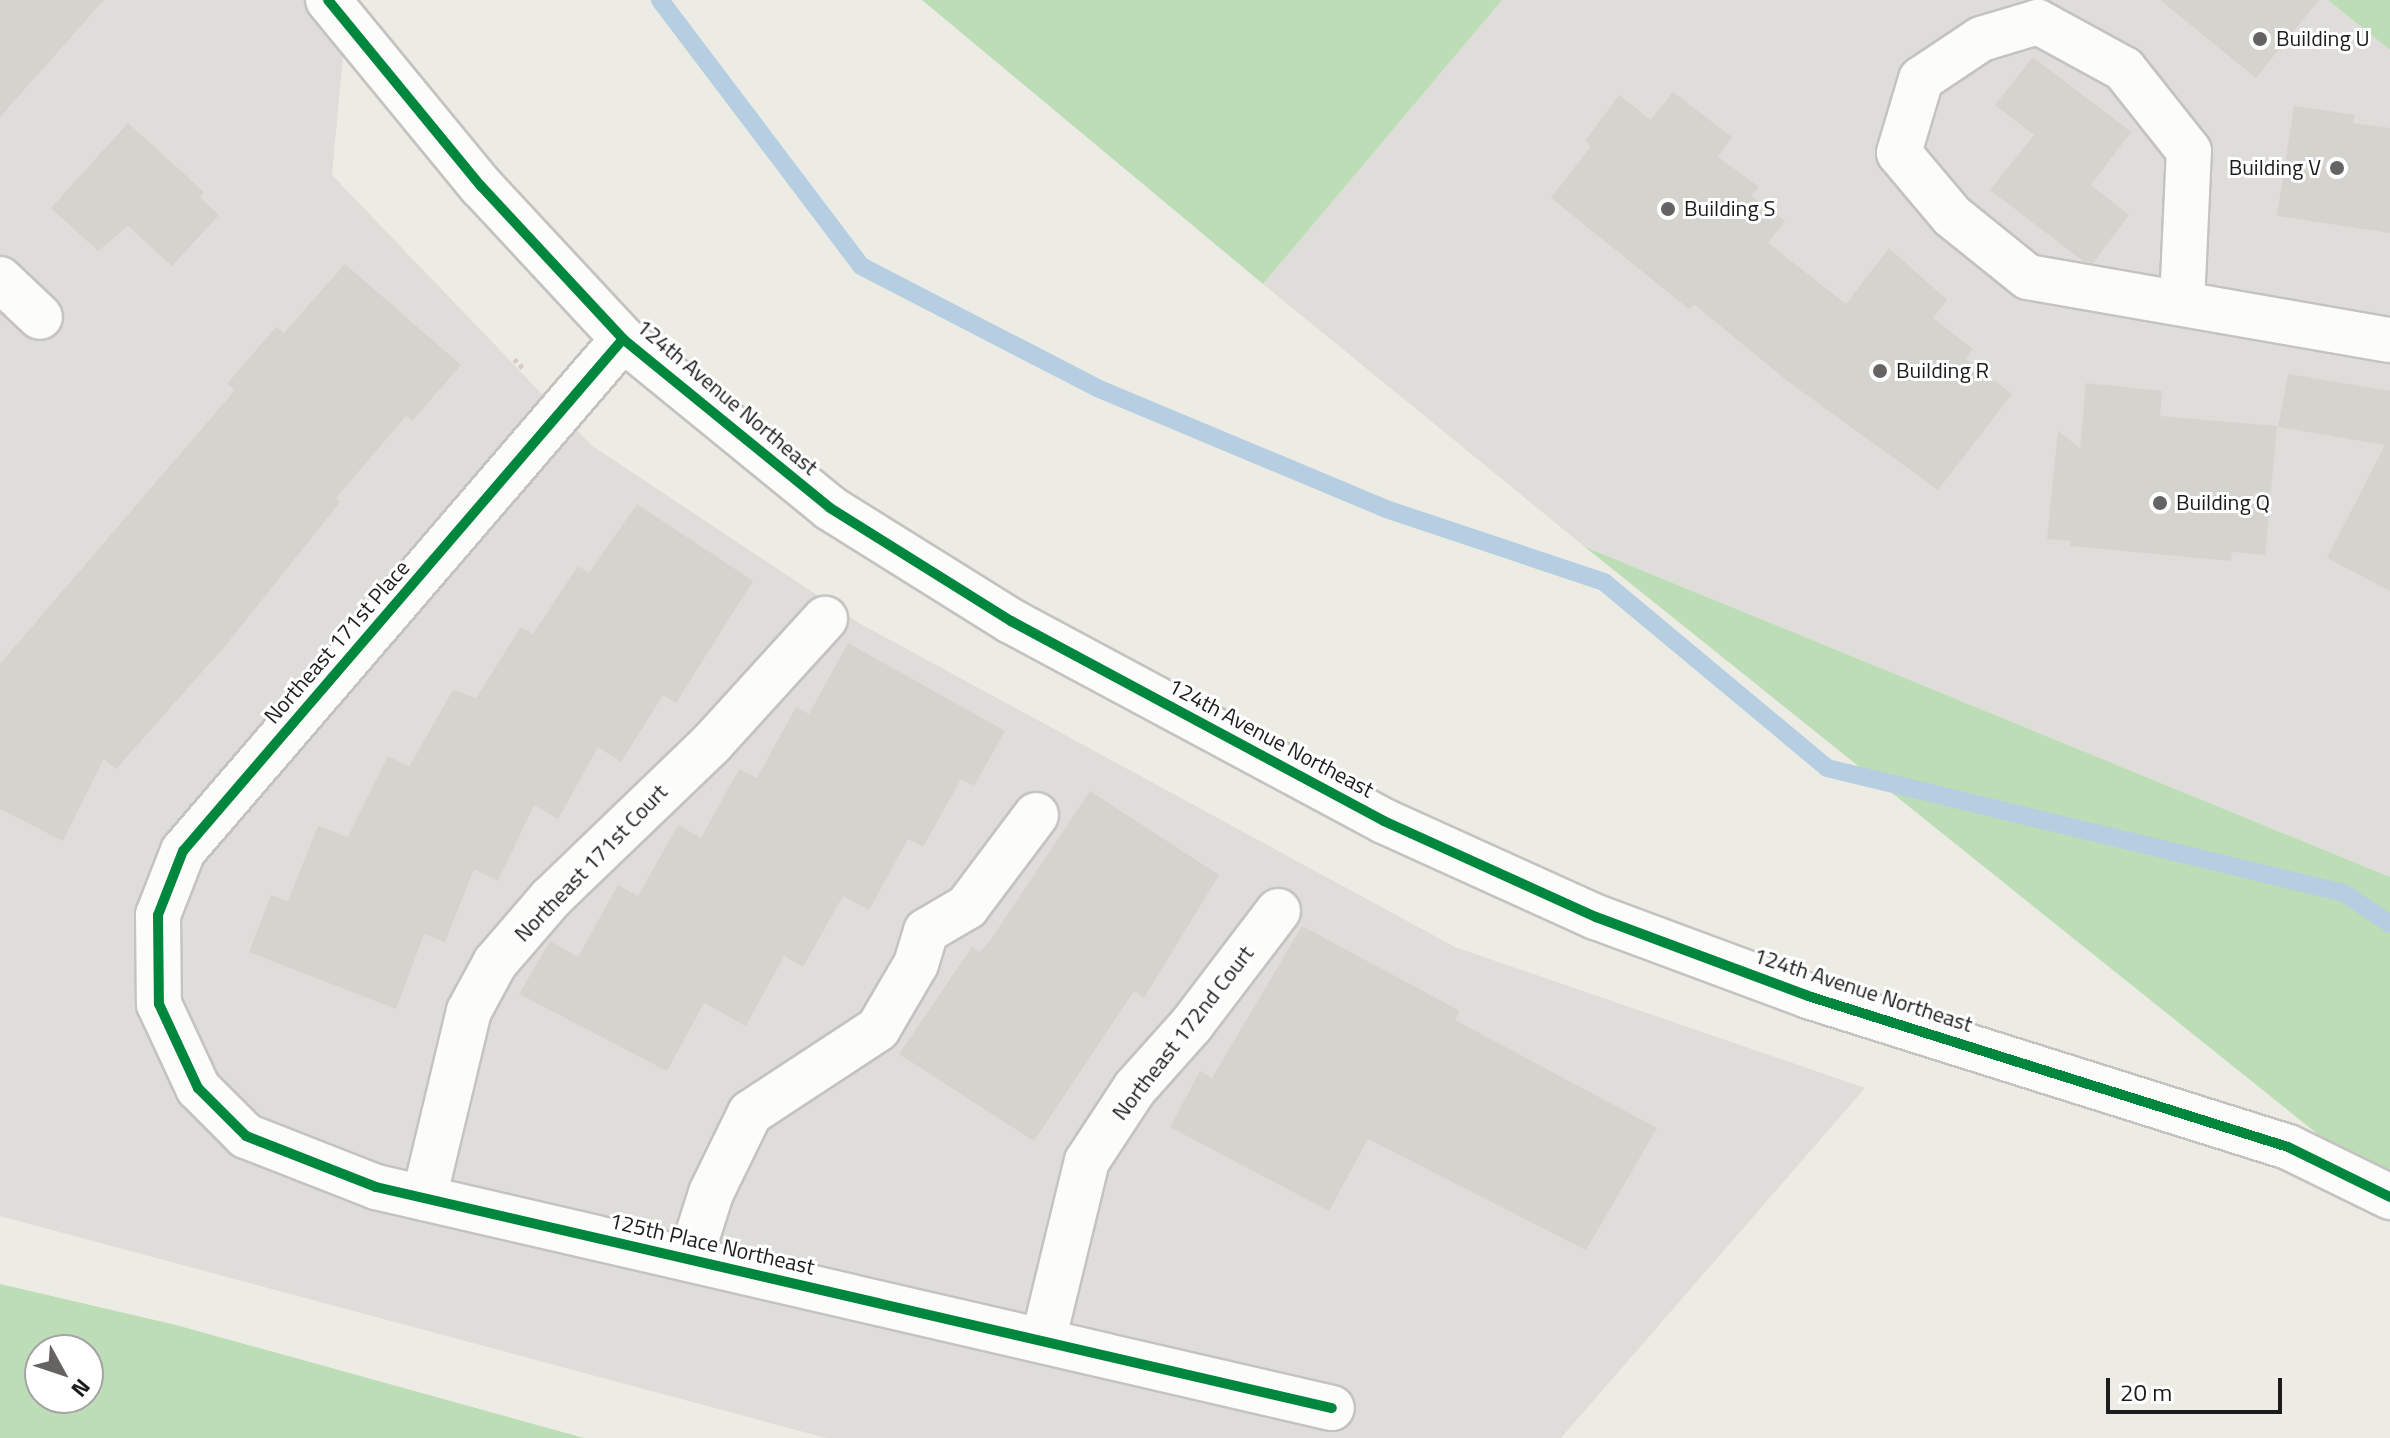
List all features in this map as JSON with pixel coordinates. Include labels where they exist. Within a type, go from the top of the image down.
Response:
[{"type":"street","name":"124th Avenue Northeast","points":[[328,0],[481,186],[623,339],[830,508],[1011,621],[1384,821],[1596,917],[1737,970],[2288,1147],[2390,1197]]},
{"type":"street","points":[[2182,303],[2189,151],[2124,69],[2038,22],[1981,39],[1921,79],[1899,153],[1952,216],[2028,277],[2390,340]]},
{"type":"street","points":[[0,279],[40,317]]},
{"type":"street","name":"Northeast 171st Place","points":[[159,1004],[158,915],[183,851],[623,339]]},
{"type":"street","name":"Northeast 171st Court","points":[[424,1198],[469,1011],[495,963],[551,898],[712,743],[825,619]]},
{"type":"street","points":[[690,1259],[711,1193],[750,1113],[801,1075],[878,1029],[916,964],[926,931],[967,907],[1036,815]]},
{"type":"street","name":"Northeast 172nd Court","points":[[1043,1341],[1087,1161],[1135,1088],[1192,1024],[1278,911]]},
{"type":"street","name":"125th Place Northeast","points":[[159,1004],[198,1088],[246,1136],[298,1161],[424,1198],[1332,1408]]},
{"type":"path","points":[[514,359],[523,368]]},
{"type":"shaded area","points":[[0,0],[328,0],[346,23],[332,175],[591,445],[859,623],[1455,947],[1865,1088],[1561,1438],[826,1438],[0,1216]]},
{"type":"shaded area","points":[[1502,0],[2328,0],[2390,50],[2390,877],[1585,547],[1263,284]]},
{"type":"shaded area","points":[[107,1008],[129,1070],[160,1124],[203,1174],[171,1204],[103,1125],[70,1061],[62,1022]]},
{"type":"shaded area","points":[[370,1053],[429,1061],[416,1127],[353,1113]]},
{"type":"shaded area","points":[[483,1084],[529,1093],[518,1148],[472,1139]]},
{"type":"shaded area","points":[[821,1098],[883,1120],[869,1163],[806,1142]]},
{"type":"shaded area","points":[[745,1137],[793,1148],[780,1202],[733,1191]]},
{"type":"shaded area","points":[[869,1163],[908,1173],[891,1235],[851,1223]]},
{"type":"shaded area","points":[[981,1196],[1032,1210],[1019,1260],[968,1246]]},
{"type":"shaded area","points":[[1096,1216],[1146,1231],[1129,1285],[1080,1270]]},
{"type":"shaded area","points":[[1476,1292],[1486,1339],[1436,1350],[1426,1303]]},
{"type":"shaded area","points":[[1503,1388],[1516,1435],[1459,1438],[1449,1402]]},
{"type":"green space","points":[[922,0],[1502,0],[1263,284]]},
{"type":"green space","points":[[2328,0],[2390,0],[2390,50]]},
{"type":"green space","points":[[1585,547],[2390,877],[2390,1192]]},
{"type":"green space","points":[[0,1284],[176,1325],[584,1438],[0,1438]]},
{"type":"building","points":[[0,0],[104,0],[0,117]]},
{"type":"building","name":"Building U","points":[[2160,0],[2319,0],[2256,78]]},
{"type":"building","points":[[2033,57],[2131,132],[2091,185],[2129,215],[2093,263],[2083,261],[1990,190],[2034,135],[1995,105]]},
{"type":"building","points":[[1673,92],[1732,137],[1718,157],[1759,187],[1751,196],[1785,221],[1768,243],[1846,304],[1889,248],[1947,300],[1933,318],[1973,349],[1966,359],[2012,394],[1938,490],[1786,380],[1694,304],[1689,309],[1551,198],[1591,146],[1585,141],[1619,95],[1651,120]]},
{"type":"building","name":"Building V","points":[[2294,106],[2355,115],[2353,123],[2390,128],[2390,233],[2277,216]]},
{"type":"building","points":[[128,123],[204,192],[200,197],[219,215],[172,266],[128,226],[98,251],[51,208]]},
{"type":"building","points":[[345,264],[461,365],[412,421],[406,416],[336,498],[340,502],[226,645],[116,769],[104,759],[63,841],[0,809],[0,664],[235,390],[227,384],[276,327],[284,333]]},
{"type":"building","points":[[2288,374],[2390,391],[2390,591],[2327,558],[2385,445],[2278,427]]},
{"type":"building","name":"Building Q","points":[[2086,383],[2162,391],[2160,416],[2277,426],[2265,555],[2232,552],[2231,561],[2070,546],[2070,541],[2047,539],[2058,431],[2080,448]]},
{"type":"building","points":[[637,504],[753,581],[676,703],[663,695],[621,762],[598,747],[558,819],[534,805],[498,881],[474,869],[445,942],[424,934],[396,1009],[249,952],[271,895],[288,901],[318,826],[348,837],[388,756],[409,767],[453,690],[476,698],[521,627],[533,634],[578,566],[589,573]]},
{"type":"building","points":[[848,643],[1005,731],[974,786],[961,779],[923,847],[908,839],[869,910],[843,896],[803,967],[784,956],[746,1026],[704,1003],[667,1071],[519,994],[550,941],[578,957],[618,885],[638,896],[678,825],[701,838],[739,769],[757,778],[796,707],[809,714]]},
{"type":"building","points":[[1090,791],[1219,875],[1144,998],[1134,991],[1034,1141],[899,1054],[972,947],[980,952],[989,942]]},
{"type":"building","points":[[1302,926],[1460,1011],[1455,1020],[1657,1128],[1586,1250],[1368,1139],[1329,1211],[1170,1127],[1200,1071],[1212,1078]]},
{"type":"waterway","points":[[660,0],[861,266],[1097,388],[1386,509],[1604,582],[1827,768],[2344,893],[2390,924]]},
{"type":"cycle path","points":[[328,0],[481,186],[623,339],[830,508],[1011,621],[1384,821],[1596,917],[1808,996],[2288,1147],[2390,1197]]},
{"type":"cycle path","points":[[623,339],[183,851],[158,915],[159,1004],[198,1088],[246,1136],[376,1187],[1332,1408]]},
{"type":"place","name":"Building U","points":[[2260,39]]},
{"type":"place","name":"Building V","points":[[2337,168]]},
{"type":"place","name":"Building S","points":[[1668,209]]},
{"type":"place","name":"Building R","points":[[1880,371]]},
{"type":"place","name":"Building Q","points":[[2160,503]]}]
